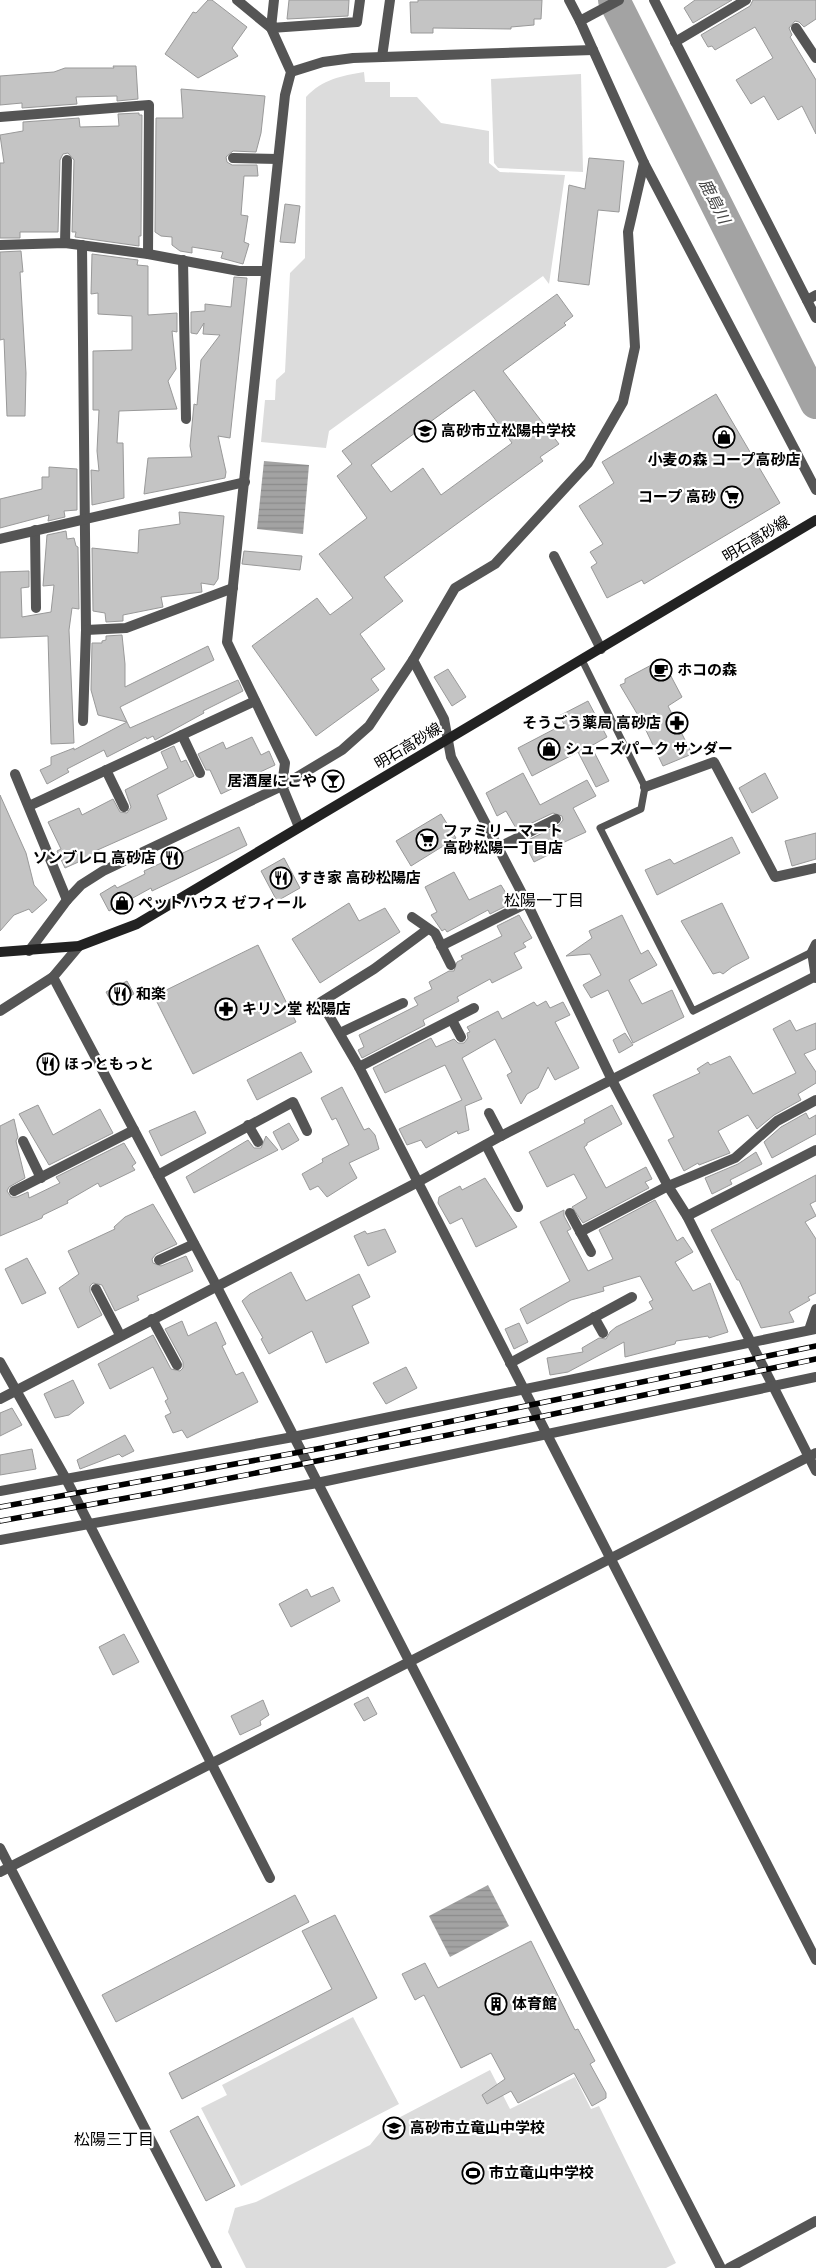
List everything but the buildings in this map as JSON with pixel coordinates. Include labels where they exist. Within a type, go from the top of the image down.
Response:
[{"type":"main road","name":"明石高砂線","points":[[0,952],[79,946],[137,924],[816,520]]},
{"type":"street","points":[[237,0],[271,28],[291,72],[285,94],[227,642],[285,763],[282,786],[299,827]]},
{"type":"street","points":[[271,28],[274,0]]},
{"type":"street","points":[[271,28],[357,22],[360,0]]},
{"type":"street","points":[[382,57],[390,0]]},
{"type":"street","points":[[569,0],[580,20],[644,163],[816,490]]},
{"type":"street","points":[[580,20],[619,0]]},
{"type":"street","points":[[654,0],[811,297],[816,318]]},
{"type":"street","points":[[675,42],[746,0]]},
{"type":"street","points":[[796,28],[812,43],[816,58]]},
{"type":"street","points":[[291,72],[323,62],[382,57],[593,50]]},
{"type":"street","points":[[0,117],[150,104],[148,254]]},
{"type":"street","points":[[233,158],[278,159]]},
{"type":"street","points":[[66,243],[67,160]]},
{"type":"street","points":[[29,951],[67,900],[81,885],[103,870],[282,786],[342,750],[369,726],[413,660],[455,588],[495,564],[588,463],[623,402],[635,346],[628,232],[644,163]]},
{"type":"street","points":[[0,244],[66,243],[148,254],[239,270],[266,271]]},
{"type":"street","points":[[82,245],[86,518],[86,630],[83,721]]},
{"type":"street","points":[[183,260],[186,419]]},
{"type":"street","points":[[0,539],[245,482]]},
{"type":"street","points":[[35,530],[36,608]]},
{"type":"street","points":[[554,556],[601,649]]},
{"type":"street","points":[[86,630],[126,628],[233,588]]},
{"type":"street","points":[[413,660],[444,719],[450,757],[527,903],[612,1080],[686,1216],[750,1343],[812,1455],[816,1471]]},
{"type":"street","points":[[29,806],[255,701]]},
{"type":"street","points":[[182,735],[200,773]]},
{"type":"street","points":[[645,787],[714,762],[775,877],[816,868]]},
{"type":"street","points":[[106,770],[124,807]]},
{"type":"street","points":[[15,774],[67,900]]},
{"type":"street","points":[[498,848],[556,819]]},
{"type":"street","points":[[441,946],[527,903]]},
{"type":"street","points":[[412,916],[434,933],[451,965]]},
{"type":"street","points":[[428,928],[374,969],[321,1002],[359,1067],[545,1434],[816,1960]]},
{"type":"street","points":[[0,1011],[53,977],[79,946]]},
{"type":"street","points":[[0,1399],[216,1285],[418,1182],[501,1136],[816,977],[814,948]]},
{"type":"street","points":[[53,977],[216,1285],[721,2268]]},
{"type":"street","points":[[340,1033],[403,1003]]},
{"type":"street","points":[[359,1067],[474,1008]]},
{"type":"street","points":[[452,1020],[461,1037]]},
{"type":"street","points":[[580,1232],[668,1186],[735,1158],[777,1121],[816,1100]]},
{"type":"street","points":[[158,1175],[293,1102],[307,1131]]},
{"type":"street","points":[[489,1113],[501,1136]]},
{"type":"street","points":[[248,1125],[258,1142]]},
{"type":"street","points":[[14,1191],[134,1130]]},
{"type":"street","points":[[23,1141],[41,1178]]},
{"type":"street","points":[[486,1144],[518,1207]]},
{"type":"street","points":[[686,1216],[816,1150]]},
{"type":"street","points":[[570,1213],[591,1252]]},
{"type":"street","points":[[158,1260],[194,1244]]},
{"type":"street","points":[[96,1289],[120,1335]]},
{"type":"street","points":[[510,1363],[632,1297]]},
{"type":"street","points":[[0,1491],[293,1437],[813,1329],[816,1309]]},
{"type":"street","points":[[594,1317],[603,1334]]},
{"type":"street","points":[[152,1319],[177,1365]]},
{"type":"street","points":[[0,1362],[66,1479],[270,1878]]},
{"type":"street","points":[[0,1540],[317,1483],[816,1377]]},
{"type":"street","points":[[0,1872],[611,1560],[812,1455]]},
{"type":"street","points":[[0,1848],[217,2268]]},
{"type":"street","points":[[729,2268],[816,2221]]},
{"type":"lane","points":[[582,660],[645,787],[641,809],[600,828],[693,1012],[814,948]]},
{"type":"shaded area","points":[[364,72],[365,82],[390,82],[390,97],[417,97],[441,123],[489,131],[489,163],[500,172],[565,175],[549,284],[543,276],[329,431],[326,448],[261,442],[265,400],[275,400],[276,380],[285,372],[290,273],[305,258],[306,97],[326,82]]},
{"type":"shaded area","points":[[581,74],[583,172],[498,168],[494,163],[491,79]]},
{"type":"shaded area","points":[[264,461],[309,465],[303,534],[257,529]]},
{"type":"shaded area","points":[[488,1885],[509,1926],[450,1957],[429,1916]]},
{"type":"shaded area","points":[[353,2017],[399,2104],[241,2186],[201,2108],[227,2095],[222,2085]]},
{"type":"shaded area","name":"市立竜山中学校","points":[[490,2070],[510,2109],[575,2077],[591,2109],[599,2106],[676,2263],[666,2268],[246,2268],[228,2232],[235,2208],[256,2202],[370,2145],[387,2124]]},
{"type":"waterway","name":"鹿島川","points":[[614,0],[816,403]]},
{"type":"railway","points":[[0,1507],[322,1448],[816,1346]]},
{"type":"railway","points":[[0,1521],[165,1491],[544,1416],[816,1359]]},
{"type":"place","name":"高砂市立松陽中学校","points":[[425,431]]},
{"type":"place","name":"小麦の森 コープ高砂店","points":[[724,437]]},
{"type":"place","name":"コープ 高砂","points":[[732,497]]},
{"type":"place","name":"ホコの森","points":[[661,670]]},
{"type":"place","name":"そうごう薬局 高砂店","points":[[677,723]]},
{"type":"place","name":"シューズパーク サンダー","points":[[549,749]]},
{"type":"place","name":"居酒屋にこや","points":[[333,781]]},
{"type":"place","name":"ファミリーマート 高砂松陽一丁目店","points":[[427,840]]},
{"type":"place","name":"ソンブレロ 高砂店","points":[[172,858]]},
{"type":"place","name":"すき家 高砂松陽店","points":[[281,878]]},
{"type":"place","name":"ペットハウス ゼフィール","points":[[122,903]]},
{"type":"place","name":"和楽","points":[[120,994]]},
{"type":"place","name":"キリン堂 松陽店","points":[[226,1009]]},
{"type":"place","name":"ほっともっと","points":[[48,1064]]},
{"type":"place","name":"体育館","points":[[496,2004]]},
{"type":"place","name":"高砂市立竜山中学校","points":[[394,2128]]},
{"type":"place","name":"市立竜山中学校","points":[[473,2173]]},
{"type":"district","name":"松陽一丁目","points":[[544,900]]},
{"type":"district","name":"松陽三丁目","points":[[114,2139]]}]
